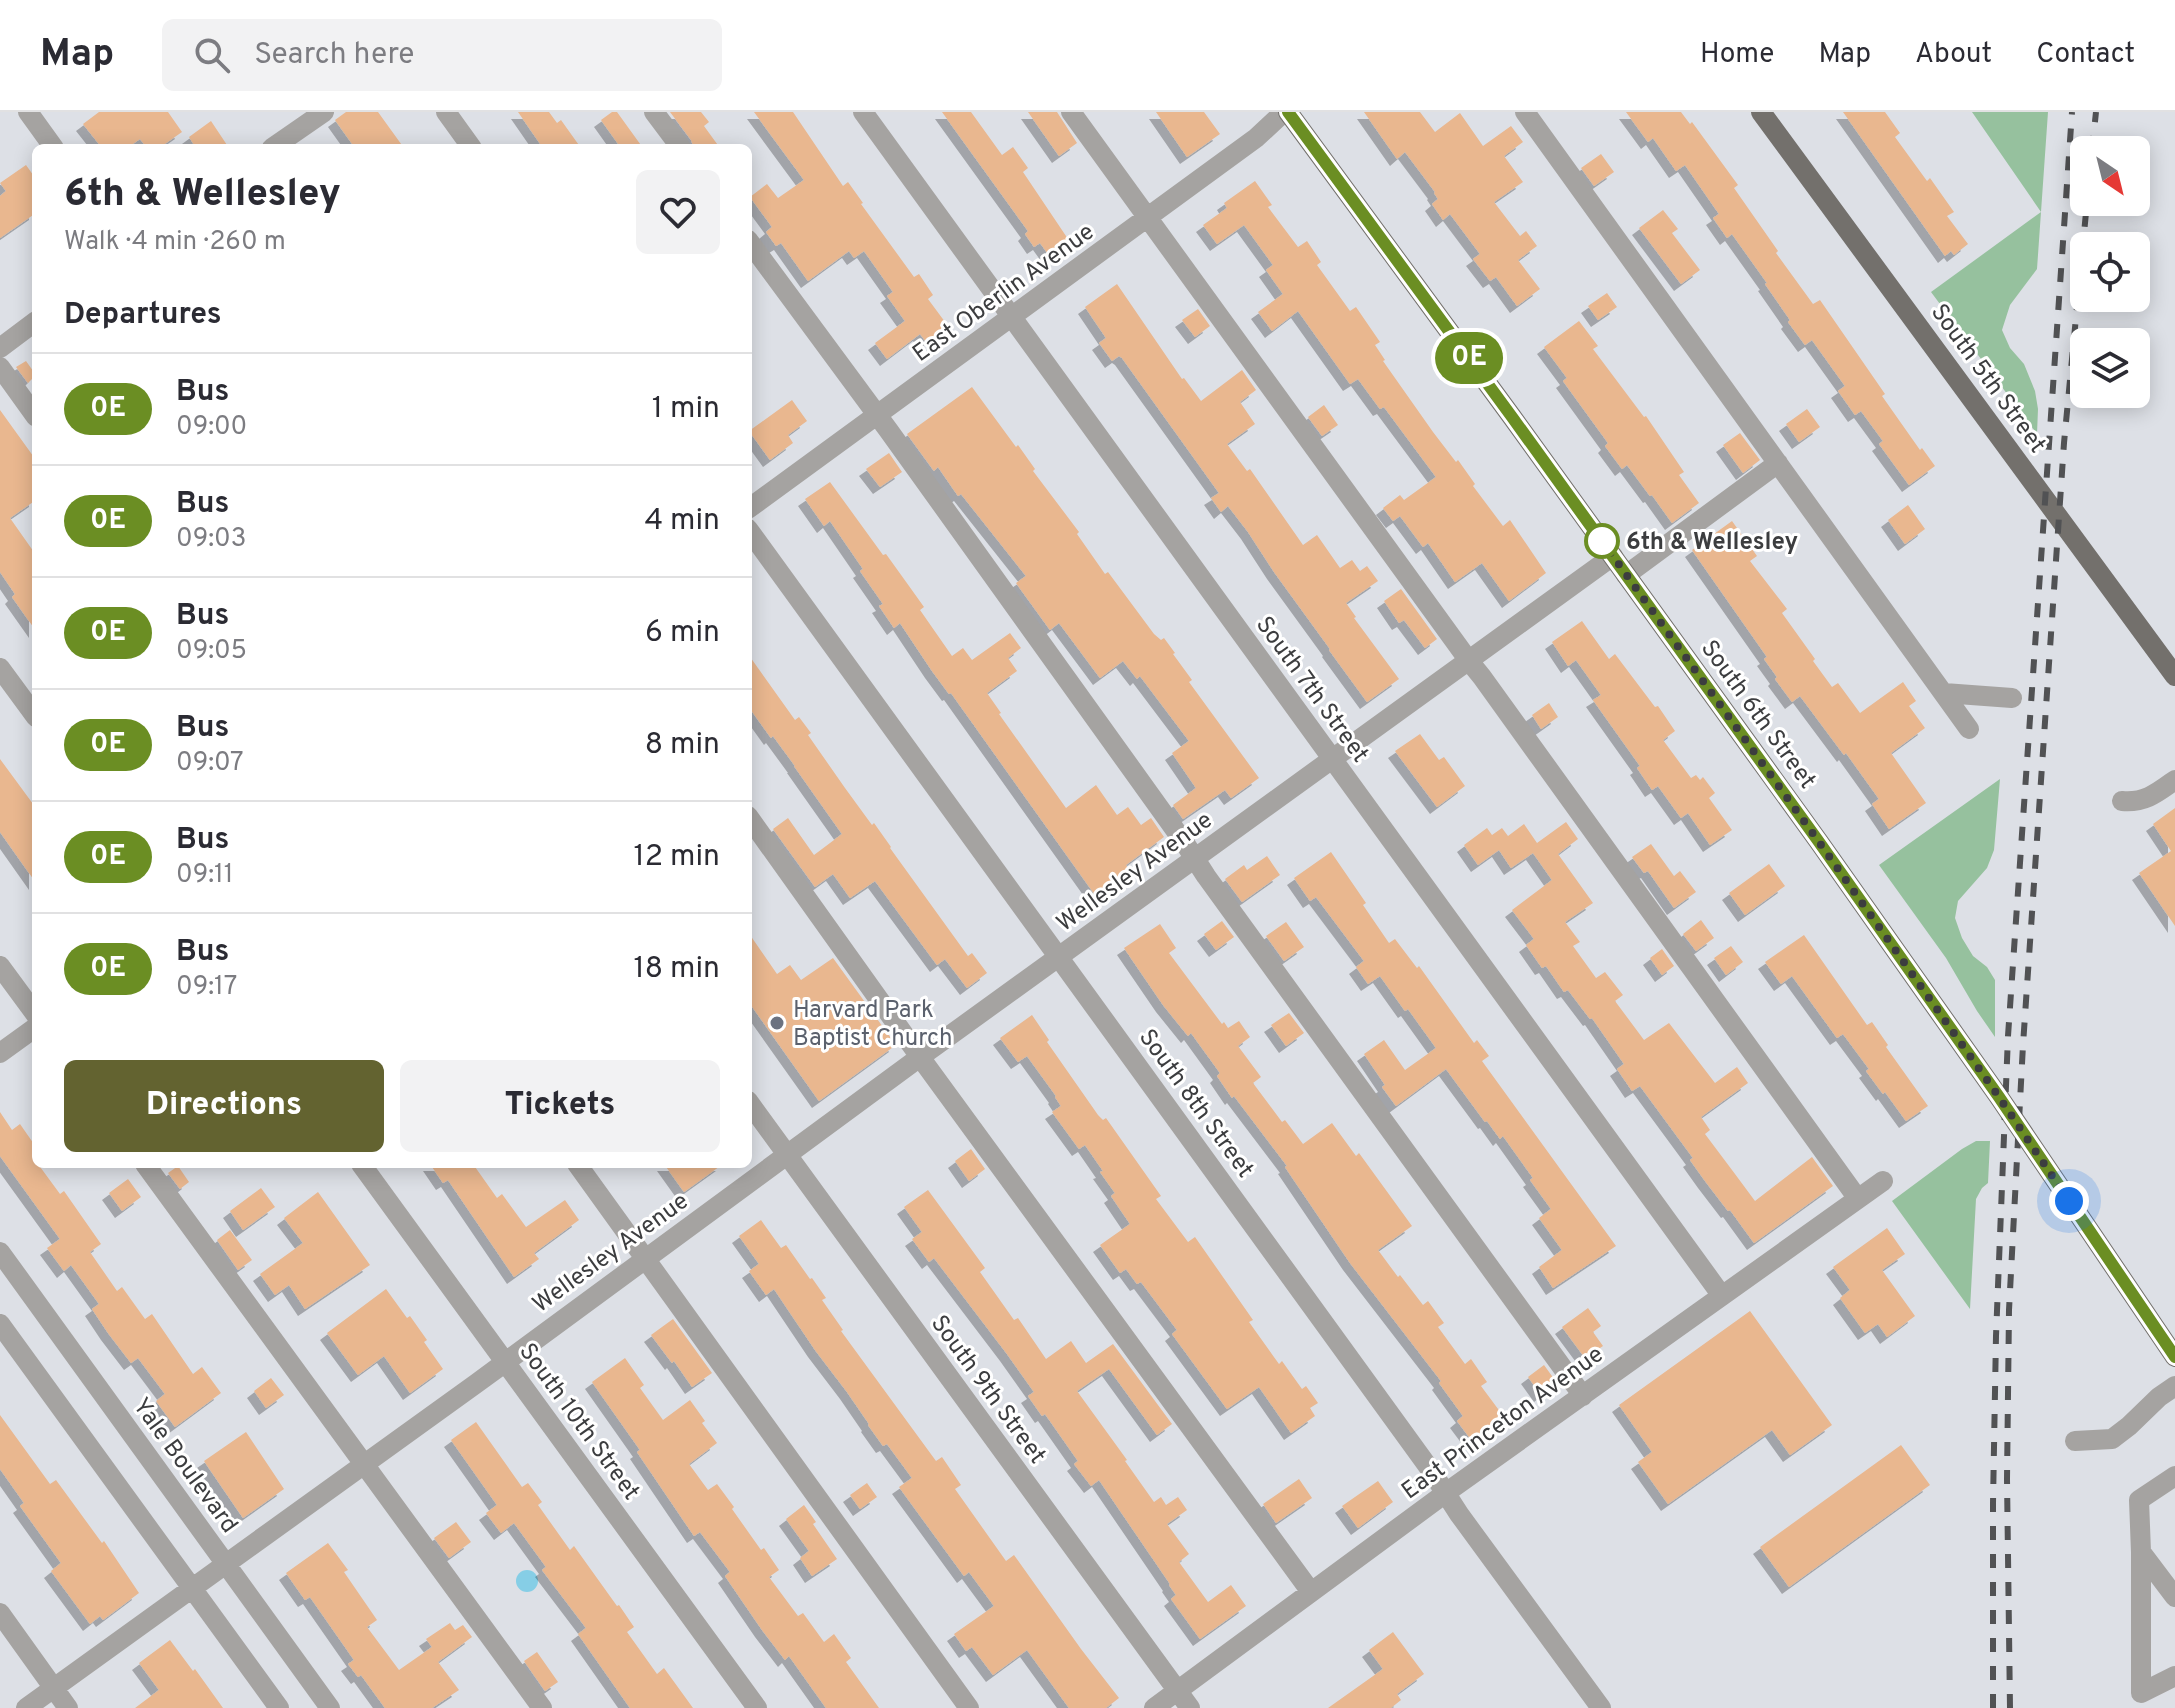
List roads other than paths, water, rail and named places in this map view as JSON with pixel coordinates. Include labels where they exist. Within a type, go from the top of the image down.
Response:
[{"type":"main road","name":"South 6th Street","points":[[1286,112],[1819,842],[1999,1097],[2175,1357]]},
{"type":"main road","name":"South 5th Street","points":[[1761,112],[2175,676]]},
{"type":"street","points":[[28,112],[51,144]]},
{"type":"street","points":[[278,144],[324,112]]},
{"type":"street","points":[[446,112],[469,144]]},
{"type":"street","points":[[654,112],[678,144]]},
{"type":"street","name":"South 7th Street","points":[[863,112],[1722,1296]]},
{"type":"street","points":[[1071,112],[1858,1199]]},
{"type":"street","name":"East Oberlin Avenue","points":[[752,506],[1148,218],[1286,112]]},
{"type":"street","points":[[1525,112],[1969,729]]},
{"type":"street","points":[[752,245],[1583,1396]]},
{"type":"street","points":[[0,348],[32,324]]},
{"type":"street","points":[[0,367],[32,411]]},
{"type":"street","points":[[1626,575],[1778,463]]},
{"type":"street","name":"South 8th Street","points":[[752,535],[1601,1708]]},
{"type":"street","name":"Wellesley Avenue","points":[[26,1708],[1613,556]]},
{"type":"street","points":[[0,668],[32,712]]},
{"type":"street","points":[[1944,693],[2012,698]]},
{"type":"street","points":[[2122,801],[2136,802],[2175,780]]},
{"type":"street","points":[[752,822],[1311,1592]]},
{"type":"street","points":[[0,966],[32,1010]]},
{"type":"street","points":[[0,1053],[32,1030]]},
{"type":"street","name":"South 9th Street","points":[[752,1107],[1190,1708]]},
{"type":"street","points":[[148,1168],[542,1708]]},
{"type":"street","name":"South 10th Street","points":[[364,1168],[757,1708]]},
{"type":"street","points":[[580,1168],[969,1708]]},
{"type":"street","name":"East Princeton Avenue","points":[[1154,1708],[1447,1492],[1883,1181]]},
{"type":"street","name":"Yale Boulevard","points":[[0,1252],[330,1708]]},
{"type":"street","points":[[0,1324],[279,1708]]},
{"type":"street","points":[[2075,1441],[2112,1439],[2175,1386]]},
{"type":"street","points":[[2175,1476],[2139,1500],[2141,1693],[2175,1676]]},
{"type":"street","points":[[2141,1552],[2175,1597]]},
{"type":"street","points":[[0,1613],[68,1708]]},
{"type":"water","points":[[527,1570],[535,1573],[538,1581],[535,1589],[527,1592],[519,1589],[516,1581],[519,1573]]},
{"type":"railway","points":[[1993,1708],[1996,1336],[2008,1036],[2072,112]]},
{"type":"railway","points":[[2093,136],[2096,112]]},
{"type":"railway","points":[[2010,1708],[2007,1479],[2009,1310],[2023,1045],[2064,443],[2086,216]]},
{"type":"place","name":"6th & Wellesley","points":[[1602,541]]},
{"type":"place","name":"Harvard Park Baptist Church","points":[[777,1023]]}]
